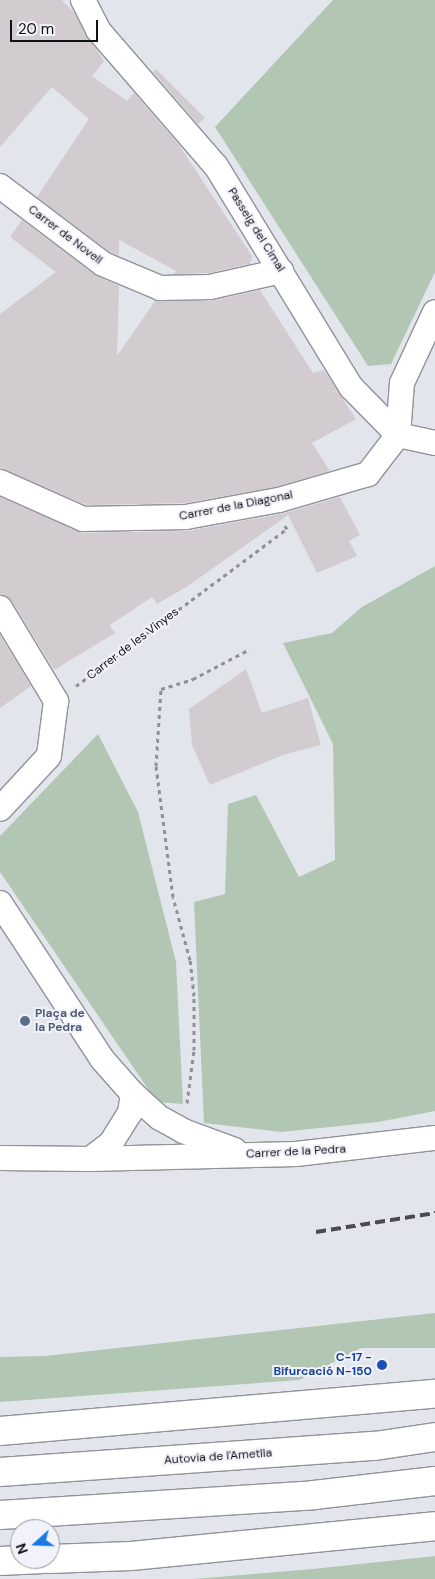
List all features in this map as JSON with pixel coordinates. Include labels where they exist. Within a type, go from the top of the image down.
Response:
[{"type":"highway","points":[[0,1431],[435,1394]]},
{"type":"highway","name":"Autovia de l'Ametlla","points":[[0,1472],[375,1446],[435,1437]]},
{"type":"highway","points":[[0,1515],[314,1495],[435,1481]]},
{"type":"highway","points":[[60,1559],[131,1556],[435,1526]]},
{"type":"street","name":"Passeig del Cimal","points":[[83,0],[98,30],[216,166],[351,387],[398,435]]},
{"type":"street","name":"Carrer de Novell","points":[[0,186],[103,264],[160,288],[210,287],[281,271]]},
{"type":"street","points":[[435,312],[402,384],[398,435],[435,442]]},
{"type":"street","name":"Carrer de la Diagonal","points":[[0,482],[82,519],[186,517],[271,501],[368,474],[398,435]]},
{"type":"street","points":[[0,608],[56,701],[49,756],[0,809]]},
{"type":"street","points":[[0,903],[102,1059],[133,1094],[183,1131],[248,1155]]},
{"type":"street","points":[[90,1159],[111,1143],[130,1113],[133,1094]]},
{"type":"street","points":[[157,1158],[174,1146],[183,1131]]},
{"type":"street","name":"Carrer de la Pedra","points":[[0,1158],[90,1159],[248,1155],[341,1150],[435,1138]]},
{"type":"path","name":"Carrer de les Vinyes","points":[[56,701],[287,529],[271,501]]},
{"type":"path","points":[[183,1131],[194,1050],[194,996],[190,960],[173,897],[156,766],[161,689],[193,679],[250,649]]},
{"type":"green space","points":[[333,0],[435,0],[435,272],[391,364],[368,366],[215,127]]},
{"type":"green space","points":[[435,566],[435,1111],[378,1122],[281,1132],[204,1123],[194,902],[225,894],[228,804],[256,795],[299,877],[335,860],[333,744],[283,643],[332,633],[362,607]]},
{"type":"green space","points":[[98,734],[138,812],[176,962],[183,1104],[157,1102],[0,872],[0,836]]},
{"type":"green space","points":[[435,1313],[435,1348],[361,1348],[299,1380],[0,1402],[0,1357],[45,1356]]},
{"type":"green space","points":[[435,1556],[435,1579],[193,1579],[313,1569]]},
{"type":"building","points":[[0,0],[62,0],[74,13],[104,61],[92,76],[127,101],[134,93],[179,145],[252,256],[250,264],[208,273],[174,274],[176,271],[119,240],[119,256],[110,252],[37,197],[89,119],[52,87],[0,147]]},
{"type":"building","points":[[156,69],[205,118],[198,124],[153,72]]},
{"type":"building","points":[[22,220],[95,275],[119,286],[117,356],[155,301],[210,301],[260,290],[313,373],[324,370],[356,419],[312,443],[330,471],[276,487],[185,503],[86,505],[0,468],[0,314],[56,272],[10,237]]},
{"type":"building","points":[[0,497],[83,533],[188,531],[281,514],[340,497],[360,535],[349,541],[357,556],[317,573],[288,515],[188,586],[157,604],[152,597],[110,625],[115,633],[54,670],[12,601],[0,594]]},
{"type":"building","points":[[0,635],[31,686],[0,708]]},
{"type":"building","points":[[246,669],[262,713],[308,698],[321,745],[283,755],[210,785],[192,745],[189,709]]},
{"type":"railway","points":[[316,1232],[435,1213]]},
{"type":"place","name":"Plaça de la Pedra","points":[[25,1021]]},
{"type":"place","name":"C-17 - Bifurcació N-150","points":[[382,1365]]}]
